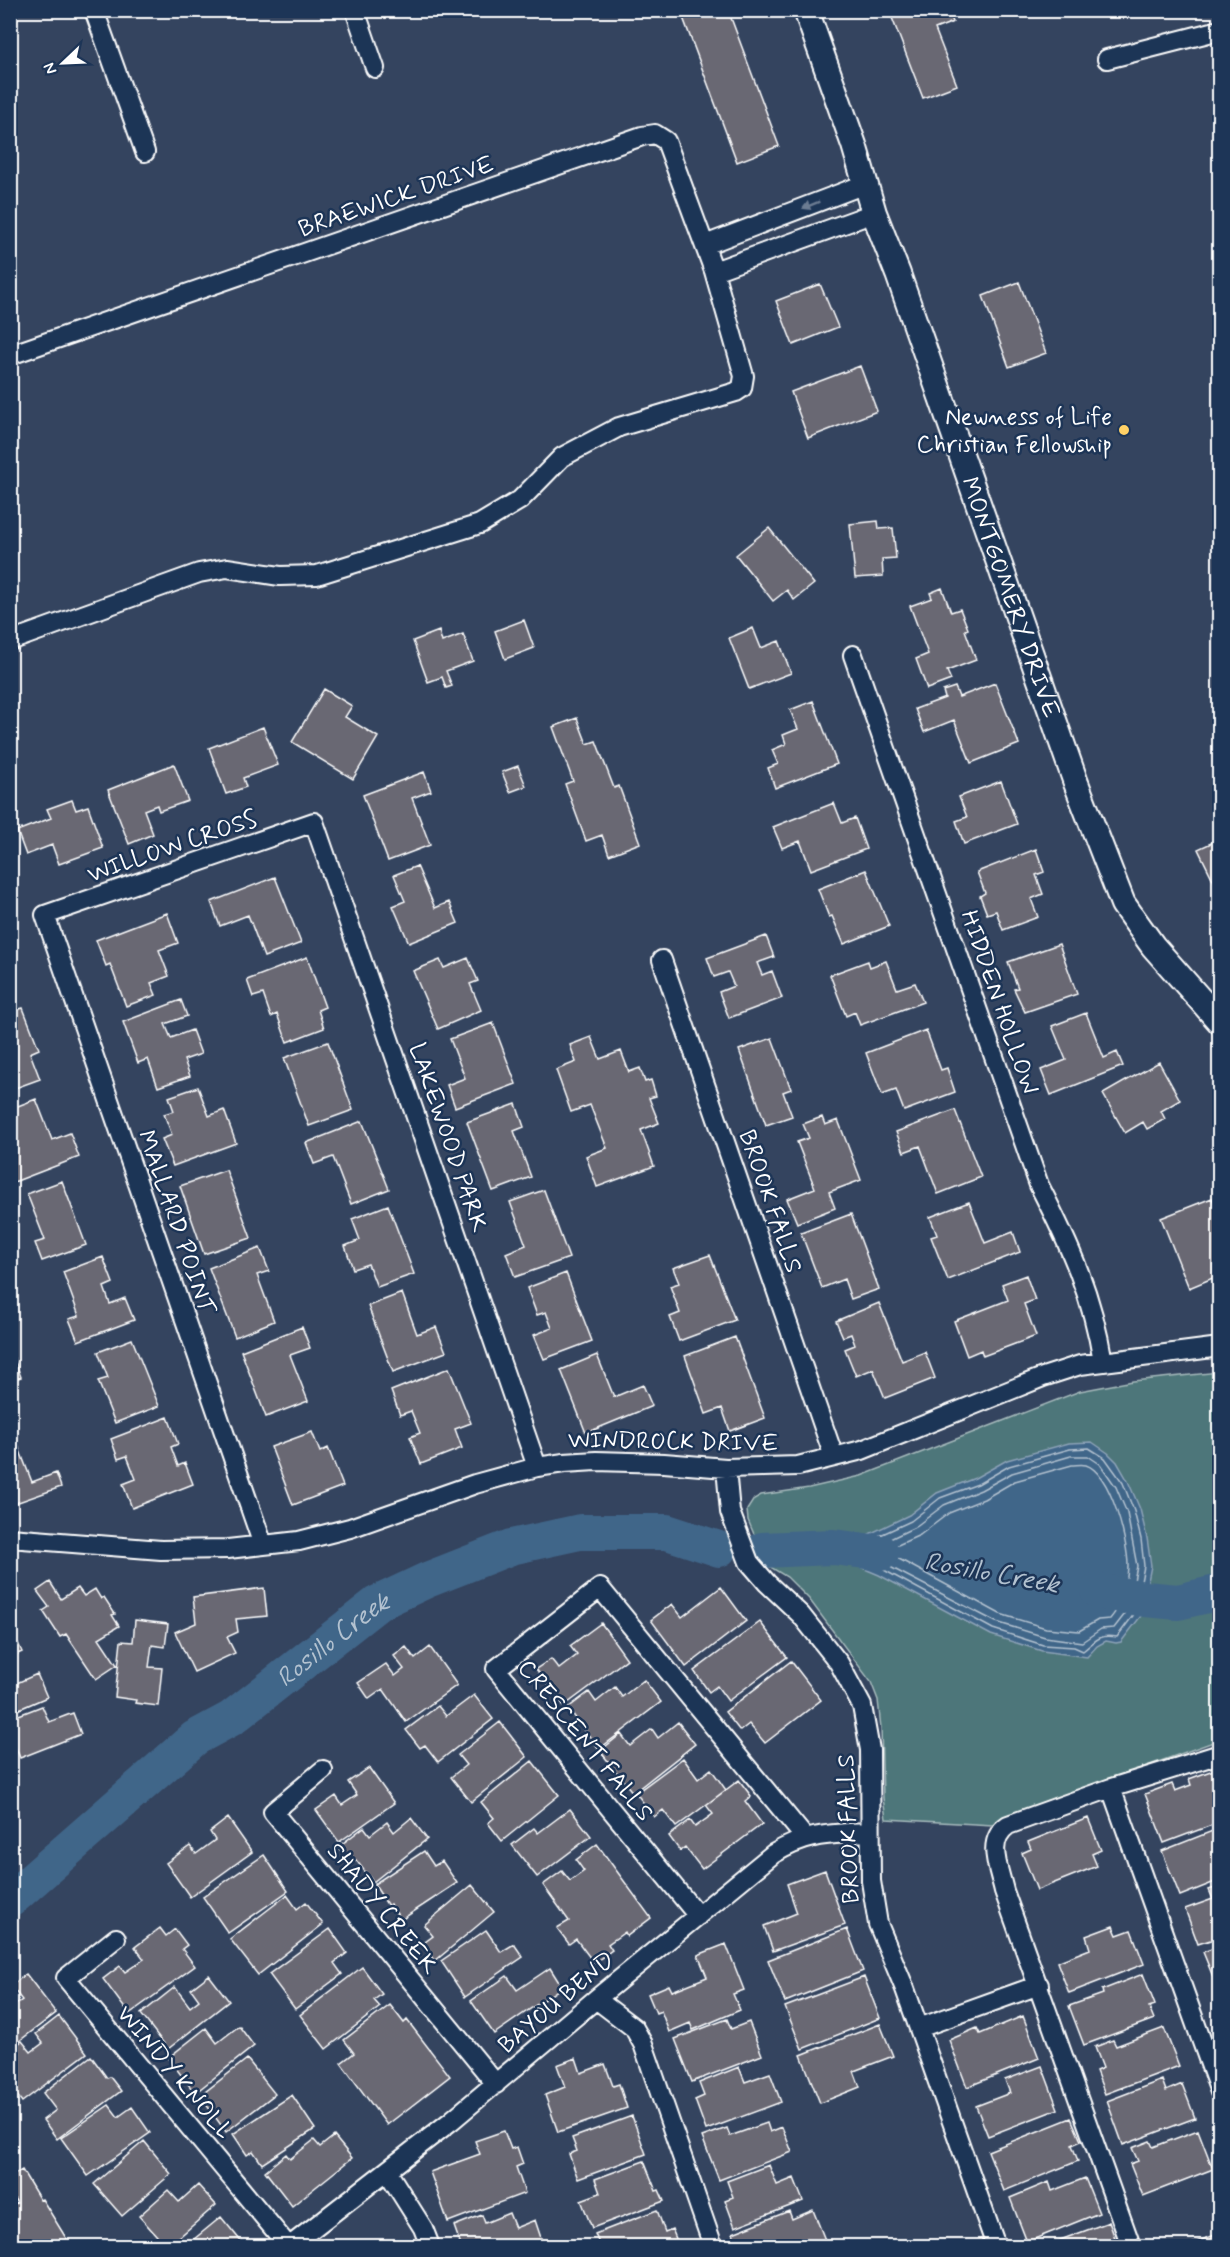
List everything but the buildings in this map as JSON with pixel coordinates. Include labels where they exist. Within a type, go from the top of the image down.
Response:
[{"type":"main road","name":"MONTGOMERY DRIVE","points":[[806,10],[874,213],[898,274],[1076,783],[1123,904],[1153,946],[1220,1022]]},
{"type":"street","points":[[94,10],[145,152]]},
{"type":"street","points":[[354,10],[375,68]]},
{"type":"street","points":[[1107,59],[1220,30]]},
{"type":"street","name":"BRAEWICK DRIVE","points":[[10,355],[642,136],[655,134],[666,141],[705,245],[744,376],[742,388],[736,392],[619,427],[562,457],[520,500],[480,524],[317,575],[280,576],[227,568],[199,573],[10,640]]},
{"type":"street","points":[[705,245],[865,184]]},
{"type":"street","points":[[714,271],[874,213]]},
{"type":"street","name":"HIDDEN HOLLOW","points":[[853,655],[1039,1185],[1078,1265],[1097,1327],[1103,1362]]},
{"type":"street","name":"WILLOW CROSS","points":[[45,915],[315,822]]},
{"type":"street","name":"LAKEWOOD PARK","points":[[315,822],[537,1467]]},
{"type":"street","name":"MALLARD POINT","points":[[45,915],[263,1545]]},
{"type":"street","name":"BROOK FALLS","points":[[662,960],[834,1457]]},
{"type":"street","name":"WINDROCK DRIVE","points":[[10,1538],[161,1550],[228,1549],[299,1541],[350,1528],[475,1484],[537,1467],[596,1461],[726,1468],[798,1466],[862,1450],[1043,1377],[1080,1365],[1220,1347]]},
{"type":"street","name":"BROOK FALLS","points":[[726,1468],[730,1512],[749,1562],[767,1584],[801,1615],[839,1663],[861,1706],[870,1750],[871,1881],[878,1924],[905,1989],[996,2247]]},
{"type":"street","name":"CRESCENT FALLS","points":[[698,1916],[496,1669],[600,1588],[807,1839]]},
{"type":"street","points":[[1131,2247],[1004,1892],[993,1845],[998,1832],[1008,1825],[1111,1788],[1220,1754]]},
{"type":"street","name":"SHADY CREEK","points":[[323,1770],[273,1812],[496,2084]]},
{"type":"street","points":[[1111,1788],[1220,2092]]},
{"type":"street","name":"BAYOU BEND","points":[[289,2247],[496,2084],[773,1854],[794,1842],[821,1835],[869,1832]]},
{"type":"street","name":"WINDY KNOLL","points":[[116,1938],[66,1978],[289,2247]]},
{"type":"street","points":[[919,2028],[1039,1985]]},
{"type":"street","points":[[596,1999],[634,2028],[643,2044],[713,2247]]},
{"type":"street","points":[[387,2171],[423,2228],[430,2247]]},
{"type":"green space","points":[[1219,1372],[1219,1740],[1008,1816],[993,1825],[886,1819],[878,1700],[871,1682],[809,1599],[787,1577],[767,1565],[748,1520],[747,1510],[754,1499],[761,1495],[809,1488],[861,1476],[1080,1391],[1133,1381]]},
{"type":"water","points":[[1092,1442],[1117,1462],[1128,1481],[1140,1509],[1147,1538],[1151,1566],[1141,1616],[1121,1642],[1106,1641],[1097,1646],[1087,1657],[1042,1651],[991,1635],[879,1575],[836,1557],[833,1547],[840,1538],[863,1537],[909,1515],[937,1493],[975,1478],[1007,1460],[1069,1443]]},
{"type":"waterway","name":"Rosillo Creek","points":[[10,1900],[195,1738],[232,1718],[378,1603],[427,1580],[511,1547],[580,1532],[667,1532],[719,1549]]},
{"type":"waterway","name":"Rosillo Creek","points":[[762,1550],[833,1547],[881,1553]]},
{"type":"waterway","name":"Rosillo Creek","points":[[1098,1591],[1178,1602],[1220,1592]]},
{"type":"place","name":"Newness of Life Christian Fellowship","points":[[1124,430]]}]
